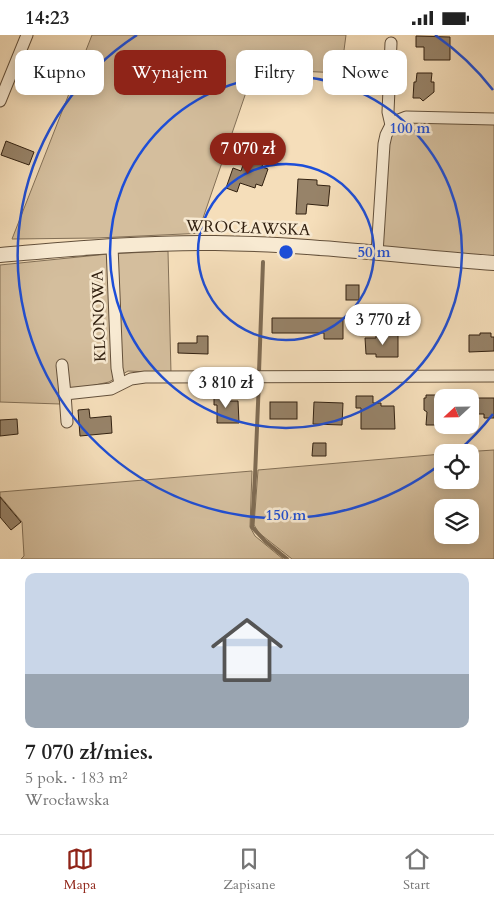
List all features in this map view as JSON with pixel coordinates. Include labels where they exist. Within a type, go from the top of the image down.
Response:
[{"type":"street","points":[[0,101],[27,35]]},
{"type":"street","points":[[391,43],[388,113],[392,125]]},
{"type":"street","points":[[377,253],[384,144],[386,135],[392,125],[406,117],[494,119]]},
{"type":"street","name":"WROCŁAWSKA","points":[[0,255],[112,246],[235,243],[494,263]]},
{"type":"street","name":"KLONOWA","points":[[112,246],[117,368],[120,384]]},
{"type":"street","points":[[62,365],[67,422]]},
{"type":"street","points":[[65,394],[111,389],[131,379],[145,377],[494,376]]},
{"type":"shaded area","points":[[92,35],[346,35],[344,50],[323,50],[323,72],[313,72],[313,50],[236,50],[236,95],[245,95],[202,221],[205,233],[97,238],[12,239],[68,95],[104,95],[104,50],[86,50]]},
{"type":"shaded area","points":[[400,122],[494,122],[494,256],[387,249],[381,243],[390,132]]},
{"type":"shaded area","points":[[168,251],[171,373],[128,371],[109,382],[63,392],[58,396],[60,404],[0,402],[0,265],[108,254]]},
{"type":"shaded area","points":[[494,450],[494,559],[292,559],[259,533],[254,525],[258,470],[434,455],[434,489],[479,489],[479,451]]},
{"type":"shaded area","points":[[252,471],[250,527],[255,536],[283,559],[21,559],[24,556],[22,522],[0,496],[0,492]]},
{"type":"building","points":[[416,36],[450,37],[450,60],[424,60],[424,47],[416,47]]},
{"type":"building","points":[[417,73],[432,73],[431,82],[434,82],[434,92],[423,101],[420,98],[413,98],[414,82],[416,82]]},
{"type":"building","points":[[6,141],[34,152],[29,165],[1,155]]},
{"type":"building","points":[[246,156],[263,162],[262,167],[268,169],[262,186],[256,184],[255,188],[240,183],[237,192],[226,188],[233,168],[241,171]]},
{"type":"building","points":[[298,179],[317,180],[317,185],[330,186],[328,206],[307,204],[306,214],[296,214]]},
{"type":"building","points":[[346,285],[359,285],[359,300],[346,300]]},
{"type":"building","points":[[272,318],[343,318],[343,339],[324,339],[324,333],[272,333]]},
{"type":"building","points":[[480,333],[491,333],[491,337],[494,337],[494,351],[469,352],[469,335],[480,335]]},
{"type":"building","points":[[376,334],[398,334],[398,357],[376,357],[376,354],[366,354],[365,338],[376,338]]},
{"type":"building","points":[[197,336],[208,336],[208,354],[178,353],[178,343],[197,343]]},
{"type":"building","points":[[214,393],[228,393],[228,401],[238,401],[239,423],[217,423],[217,405],[214,405]]},
{"type":"building","points":[[426,395],[434,395],[434,425],[426,425],[427,412],[424,410],[424,398],[426,398]]},
{"type":"building","points":[[356,396],[373,396],[373,403],[381,403],[381,406],[394,406],[395,429],[361,429],[361,408],[356,408]]},
{"type":"building","points":[[479,398],[494,398],[494,418],[484,418],[484,414],[479,414]]},
{"type":"building","points":[[270,402],[297,402],[297,419],[270,419]]},
{"type":"building","points":[[314,402],[343,403],[342,425],[313,424]]},
{"type":"building","points":[[89,409],[90,418],[111,416],[112,433],[80,436],[78,410]]},
{"type":"building","points":[[17,419],[18,434],[0,436],[0,420]]},
{"type":"building","points":[[313,443],[326,443],[326,456],[312,456]]},
{"type":"building","points":[[0,497],[21,522],[11,530],[0,517]]},
{"type":"waterway","points":[[259,372],[263,262]]},
{"type":"waterway","points":[[259,380],[252,527],[265,541],[287,559]]}]
